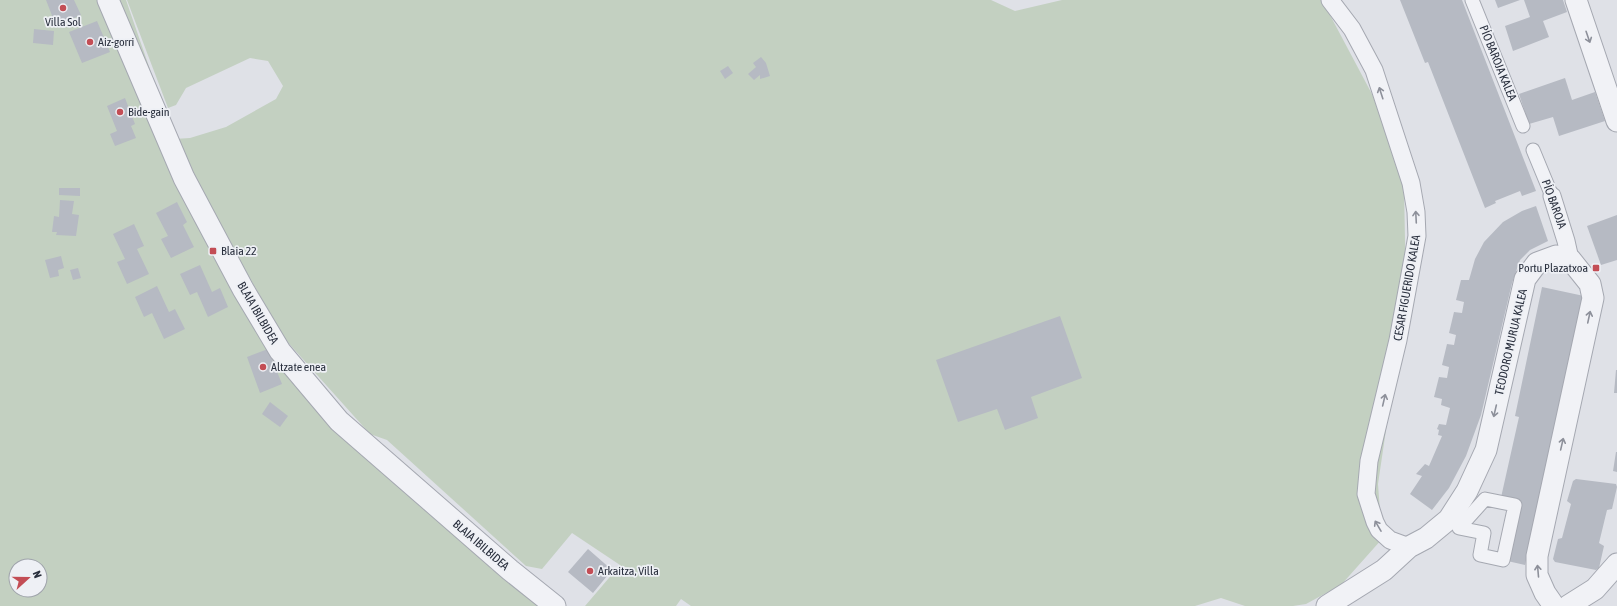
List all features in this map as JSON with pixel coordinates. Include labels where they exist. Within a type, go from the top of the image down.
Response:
[{"type":"street","name":"BLAIA IBILBIDEA","points":[[108,0],[184,178],[243,289],[280,351],[339,421],[504,566],[555,606]]},
{"type":"street","name":"CESAR FIGUERIDO KALEA","points":[[1330,0],[1352,29],[1374,70],[1411,183],[1416,212],[1417,236],[1398,340],[1370,461],[1366,494],[1379,530],[1390,540],[1409,547]]},
{"type":"street","name":"PÍO BAROJA KALEA","points":[[1472,0],[1523,126]]},
{"type":"street","points":[[1576,0],[1617,121]]},
{"type":"street","name":"PÍO BAROJA","points":[[1533,150],[1552,196],[1570,259]]},
{"type":"street","name":"TEODORO MURUA KALEA","points":[[1327,606],[1384,570],[1409,547],[1426,538],[1449,519],[1467,491],[1486,450],[1525,279],[1537,263],[1556,256],[1570,259]]},
{"type":"street","points":[[1554,606],[1545,593],[1537,575],[1537,556],[1593,298],[1590,284],[1570,259]]},
{"type":"street","points":[[1485,499],[1515,505],[1503,560],[1480,555],[1484,533],[1459,528],[1485,499]]},
{"type":"street","points":[[1568,606],[1594,589],[1617,564]]},
{"type":"green space","points":[[0,0],[126,0],[174,139],[190,138],[226,127],[276,99],[283,86],[268,61],[250,58],[186,88],[176,105],[168,108],[127,0],[991,0],[1015,11],[1062,0],[1322,0],[1373,96],[1404,187],[1406,294],[1378,484],[1382,539],[1341,585],[1306,604],[1293,606],[1245,606],[1221,598],[1195,606],[691,606],[681,599],[676,606],[585,606],[620,565],[572,533],[542,569],[526,566],[387,440],[370,434],[283,337],[202,193],[280,351],[550,606],[0,606]]},
{"type":"building","name":"Villa Sol","points":[[46,0],[74,0],[81,15],[56,26]]},
{"type":"building","points":[[1400,0],[1462,0],[1536,191],[1522,196],[1520,191],[1495,201],[1496,203],[1485,208],[1428,62],[1425,63]]},
{"type":"building","points":[[1495,0],[1520,0],[1498,8]]},
{"type":"building","points":[[1524,0],[1563,0],[1567,12],[1543,21],[1549,37],[1513,51],[1505,26],[1530,17]]},
{"type":"building","name":"Aiz-gorri","points":[[97,21],[110,52],[82,63],[69,32]]},
{"type":"building","points":[[34,29],[54,31],[53,45],[33,43]]},
{"type":"building","points":[[761,57],[766,63],[770,76],[760,79],[760,75],[754,80],[748,74],[756,67],[753,63]]},
{"type":"building","points":[[728,66],[733,73],[725,79],[720,71]]},
{"type":"building","points":[[1565,78],[1572,100],[1595,92],[1605,121],[1559,136],[1553,117],[1529,124],[1519,94]]},
{"type":"building","points":[[125,98],[135,124],[131,126],[136,138],[115,146],[110,134],[117,131],[107,106]]},
{"type":"building","points":[[59,188],[80,188],[80,196],[59,195]]},
{"type":"building","points":[[60,200],[74,201],[72,214],[79,215],[76,236],[56,235],[57,232],[52,232],[54,216],[59,217]]},
{"type":"building","points":[[177,202],[187,222],[183,225],[194,247],[171,258],[161,239],[168,236],[156,213]]},
{"type":"building","points":[[1536,206],[1548,241],[1530,250],[1520,260],[1512,283],[1481,415],[1466,456],[1449,488],[1432,510],[1410,494],[1422,476],[1416,474],[1425,464],[1429,466],[1442,436],[1438,435],[1439,430],[1437,429],[1439,424],[1446,425],[1450,408],[1441,405],[1442,399],[1434,397],[1439,377],[1447,378],[1449,367],[1442,365],[1447,344],[1454,345],[1456,335],[1449,333],[1454,312],[1462,313],[1464,302],[1456,300],[1461,280],[1469,280],[1475,259],[1484,242],[1503,222],[1522,211]]},
{"type":"building","points":[[1617,215],[1617,260],[1601,265],[1587,226]]},
{"type":"building","points":[[134,224],[144,246],[137,249],[149,274],[127,284],[117,262],[125,259],[113,234]]},
{"type":"building","points":[[61,256],[64,268],[58,270],[59,276],[50,278],[45,260]]},
{"type":"building","points":[[200,265],[212,292],[220,288],[228,307],[208,317],[197,292],[190,295],[180,274]]},
{"type":"building","points":[[78,268],[81,278],[73,280],[70,270]]},
{"type":"building","points":[[157,286],[169,312],[175,309],[185,329],[164,339],[152,313],[144,317],[135,297]]},
{"type":"building","points":[[1542,287],[1584,296],[1525,565],[1503,560],[1515,505],[1500,502],[1519,417],[1515,416]]},
{"type":"building","points":[[1060,316],[1082,378],[1031,397],[1038,418],[1005,430],[997,409],[958,422],[936,360]]},
{"type":"building","name":"Altzate enea","points":[[268,349],[282,384],[260,393],[247,357]]},
{"type":"building","points":[[1616,370],[1617,393],[1614,393]]},
{"type":"building","points":[[270,402],[288,416],[280,427],[262,414]]},
{"type":"building","points":[[1617,452],[1617,472],[1613,471]]},
{"type":"building","points":[[1576,479],[1616,484],[1617,487],[1612,509],[1607,510],[1599,543],[1604,546],[1599,568],[1596,570],[1555,562],[1553,559],[1558,539],[1562,538],[1571,504],[1567,501],[1573,481]]},
{"type":"building","name":"Arkaitza, Villa","points":[[588,549],[612,570],[593,593],[568,572]]},
{"type":"place","name":"Villa Sol","points":[[63,8]]},
{"type":"place","name":"Aiz-gorri","points":[[90,42]]},
{"type":"place","name":"Bide-gain","points":[[120,112]]},
{"type":"place","name":"Blaia 22","points":[[213,251]]},
{"type":"place","name":"Portu Plazatxoa","points":[[1596,268]]},
{"type":"place","name":"Altzate enea","points":[[263,367]]},
{"type":"place","name":"Arkaitza, Villa","points":[[590,571]]}]
